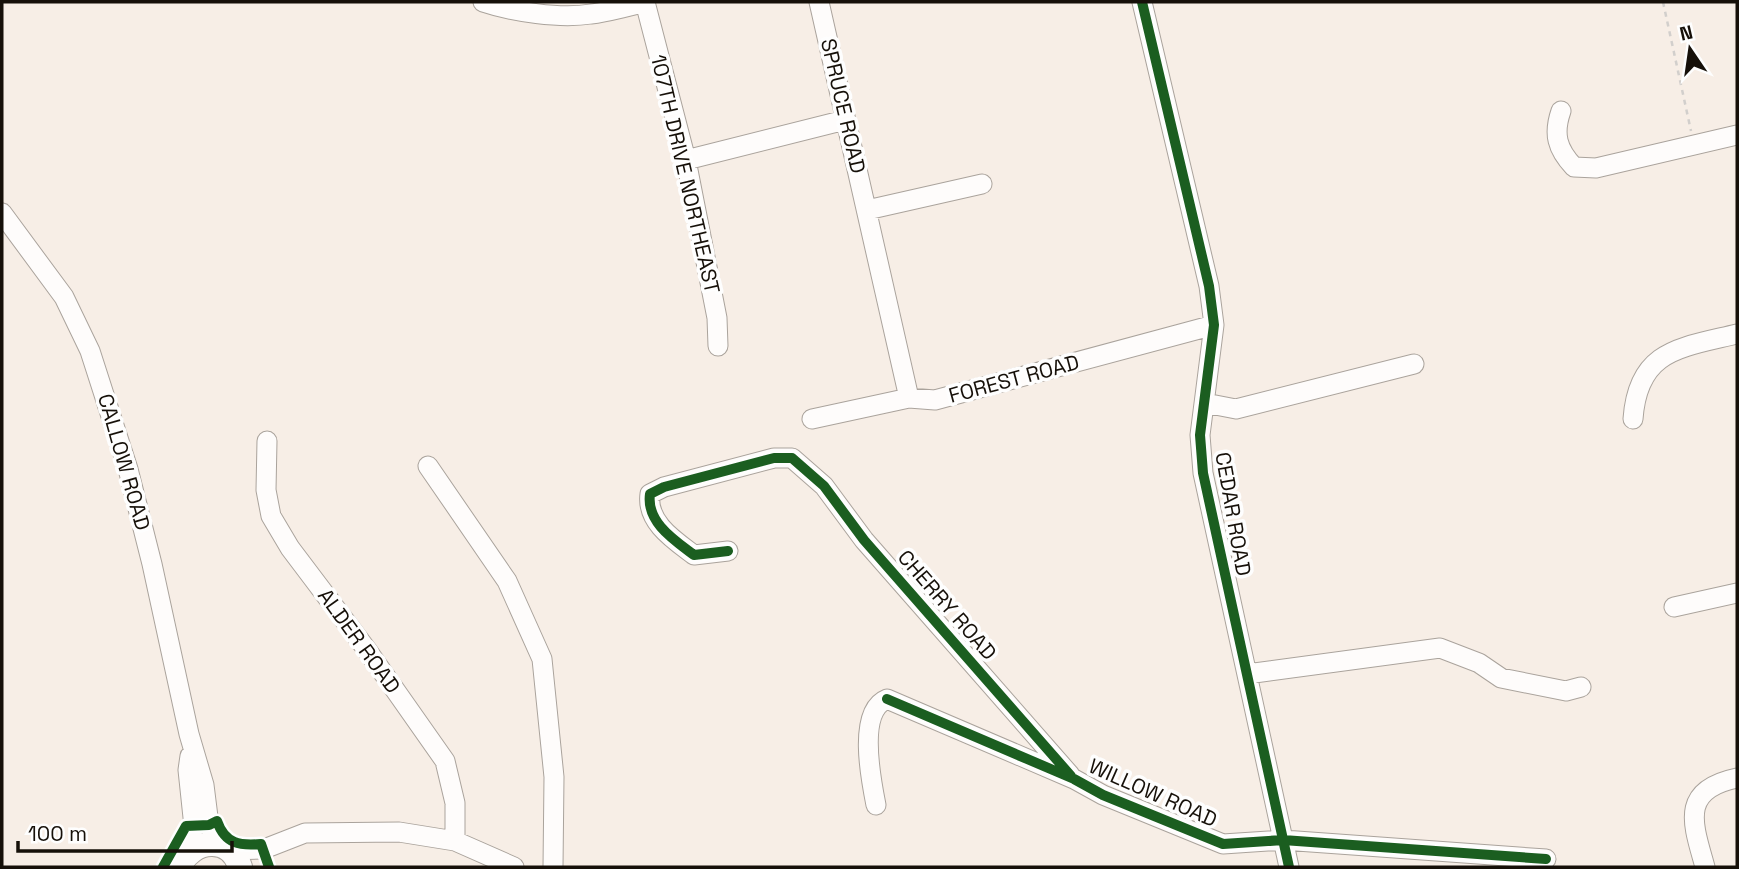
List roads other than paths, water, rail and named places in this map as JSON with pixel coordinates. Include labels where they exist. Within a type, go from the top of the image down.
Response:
[{"type":"main road","points":[[181,862],[200,845],[212,844],[231,855]]},
{"type":"street","points":[[483,2],[529,13],[590,15],[645,2]]},
{"type":"street","name":"107TH DRIVE NORTHEAST","points":[[645,2],[685,160],[717,318],[718,346]]},
{"type":"street","name":"SPRUCE ROAD","points":[[819,2],[909,398]]},
{"type":"street","name":"CEDAR ROAD","points":[[1142,2],[1209,286],[1214,325],[1200,435],[1203,473],[1289,867]]},
{"type":"street","points":[[1561,111],[1556,135],[1560,148],[1574,167],[1596,168],[1737,135]]},
{"type":"street","points":[[685,160],[845,120]]},
{"type":"street","points":[[867,210],[982,184]]},
{"type":"street","name":"CALLOW ROAD","points":[[2,214],[64,297],[90,351],[128,469],[152,564],[189,734],[197,753],[204,785],[209,825],[214,836],[231,855]]},
{"type":"street","name":"FOREST ROAD","points":[[812,419],[909,398],[935,400],[1214,325]]},
{"type":"street","points":[[1633,419],[1635,398],[1643,375],[1662,356],[1737,334]]},
{"type":"street","points":[[1205,402],[1236,409],[1414,364]]},
{"type":"street","name":"ALDER ROAD","points":[[267,441],[266,490],[271,516],[290,548],[368,650],[445,761],[455,803],[455,841]]},
{"type":"street","name":"CHERRY ROAD","points":[[728,551],[694,555],[667,535],[648,505],[650,494],[664,486],[774,458],[792,458],[824,486],[864,540],[1074,779]]},
{"type":"street","points":[[428,466],[507,581],[542,659],[554,777],[552,867]]},
{"type":"street","points":[[1674,607],[1737,593]]},
{"type":"street","points":[[1247,674],[1440,648],[1479,663],[1501,678],[1566,691],[1581,687]]},
{"type":"street","name":"WILLOW ROAD","points":[[876,805],[868,753],[870,728],[877,706],[887,699],[1074,779],[1103,795],[1223,844],[1283,840],[1546,859]]},
{"type":"street","name":"CALLOW ROAD","points":[[181,862],[194,827],[188,770],[189,734]]},
{"type":"street","points":[[1705,867],[1692,821],[1701,795],[1719,782],[1737,778]]},
{"type":"street","points":[[231,855],[264,849],[305,834],[399,832],[455,841],[514,867]]},
{"type":"street","points":[[249,867],[337,833]]}]
